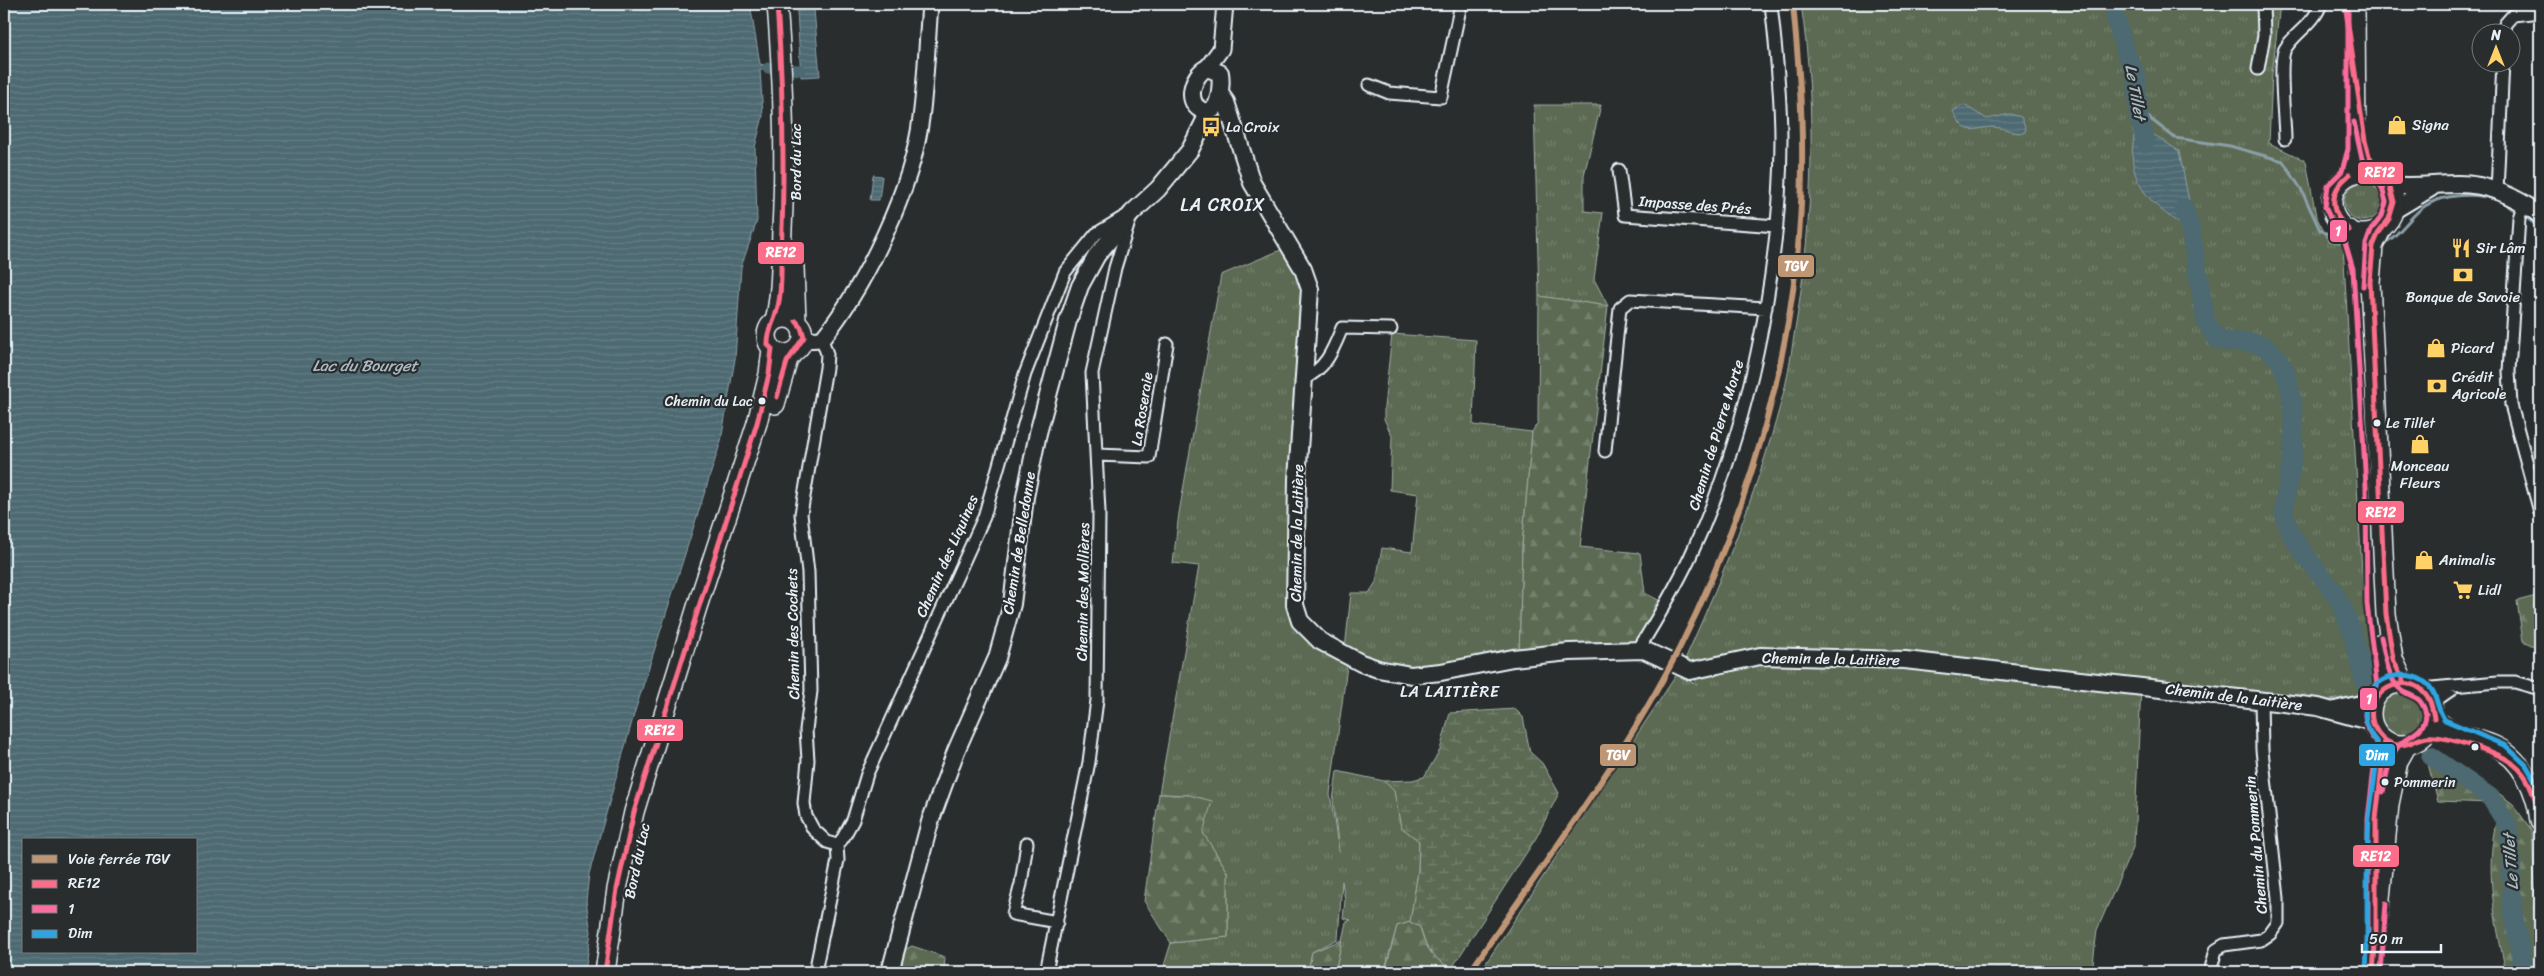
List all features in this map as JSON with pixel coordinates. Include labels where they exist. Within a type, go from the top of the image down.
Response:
[{"type":"main road","name":"Bord du Lac","points":[[777,4],[788,69],[796,148],[793,292],[796,321]]},
{"type":"main road","name":"Bord du Lac","points":[[775,321],[780,292],[790,4]]},
{"type":"main road","points":[[2345,4],[2355,59]]},
{"type":"main road","points":[[2355,4],[2355,59],[2358,99],[2356,150],[2349,175],[2335,188],[2332,197],[2335,216],[2349,230],[2357,251],[2360,268],[2372,476],[2374,604],[2379,695],[2371,711],[2372,722],[2375,729],[2385,740],[2397,745],[2415,741],[2459,742],[2510,758]]},
{"type":"main road","points":[[1214,70],[1211,105],[1194,100],[1193,86],[1199,74],[1214,70]]},
{"type":"main road","points":[[2358,99],[2369,156],[2392,193],[2388,218],[2374,246],[2370,282],[2384,585],[2388,639],[2393,659],[2450,731],[2493,746],[2510,758],[2521,769],[2530,783],[2538,803],[2540,820]]},
{"type":"main road","name":"Chemin de la Laitière","points":[[1211,105],[1231,116],[1252,183],[1307,278],[1310,302],[1297,479],[1295,605],[1300,621],[1312,635],[1361,663],[1378,669],[1411,675],[1441,672],[1519,658],[1641,650],[1683,670],[1695,671],[1715,664],[1760,656],[1905,660],[2021,675],[2261,700],[2333,711],[2372,722]]},
{"type":"main road","name":"Chemin de Belledonne","points":[[890,972],[930,822],[956,751],[997,658],[1012,604],[1025,497],[1038,433],[1068,321],[1080,286],[1097,254],[1132,213],[1162,184],[1190,150],[1211,105]]},
{"type":"main road","points":[[2349,175],[2366,172],[2385,182],[2435,186],[2458,184],[2497,191],[2521,210],[2540,215]]},
{"type":"main road","points":[[2349,230],[2366,233],[2435,186]]},
{"type":"main road","points":[[785,318],[796,321],[801,326],[798,346],[786,354],[772,349],[768,345],[767,333],[775,321],[785,318]]},
{"type":"main road","name":"Bord du Lac","points":[[618,972],[634,869],[651,797],[769,427],[788,359],[798,346]]},
{"type":"main road","name":"Bord du Lac","points":[[605,972],[617,889],[634,812],[697,607],[758,423],[769,374],[772,349]]},
{"type":"main road","points":[[2379,695],[2423,698]]},
{"type":"main road","name":"Chemin de la Laitière","points":[[2333,711],[2379,695]]},
{"type":"main road","points":[[2373,972],[2389,804],[2398,761],[2432,725],[2423,698]]},
{"type":"main road","points":[[2376,932],[2376,819],[2385,740]]},
{"type":"street","points":[[798,346],[822,340],[839,318],[880,245],[912,161],[921,119],[930,4]]},
{"type":"street","points":[[1214,70],[1221,49],[1225,4]]},
{"type":"street","points":[[1369,86],[1389,93],[1441,97],[1461,4]]},
{"type":"street","name":"Chemin de Pierre Morte","points":[[1641,650],[1666,604],[1708,515],[1748,389],[1766,308],[1777,226],[1781,138],[1771,4]]},
{"type":"street","points":[[2258,69],[2264,35],[2263,4]]},
{"type":"street","points":[[2285,139],[2282,54],[2292,40],[2312,21],[2321,4]]},
{"type":"street","points":[[2507,22],[2513,14],[2540,12]]},
{"type":"street","points":[[2497,191],[2503,72]]},
{"type":"street","name":"Impasse des Prés","points":[[1619,170],[1625,215],[1777,226]]},
{"type":"street","points":[[2521,210],[2509,371],[2511,405],[2540,512]]},
{"type":"street","name":"Chemin des Mollières","points":[[1046,972],[1089,762],[1097,700],[1099,521],[1092,373],[1114,268],[1132,213]]},
{"type":"street","name":"Chemin des Liquines","points":[[837,844],[843,838],[853,820],[866,774],[984,517],[1024,374],[1065,272],[1096,234],[1132,213]]},
{"type":"street","points":[[1605,451],[1620,308],[1630,300],[1766,308]]},
{"type":"street","points":[[1303,380],[1314,375],[1324,366],[1342,328],[1391,330]]},
{"type":"street","name":"Chemin des Cochets","points":[[822,340],[827,354],[826,368],[801,514],[808,580],[811,691],[806,730],[808,760],[804,802],[806,816],[813,829],[827,842],[837,844]]},
{"type":"street","name":"La Roseraie","points":[[1097,455],[1150,457],[1167,344]]},
{"type":"street","points":[[2423,698],[2455,687],[2515,682],[2540,689]]},
{"type":"street","points":[[2423,698],[2455,687]]},
{"type":"street","name":"Chemin du Pommerin","points":[[2210,972],[2216,950],[2224,945],[2261,940],[2270,934],[2278,923],[2278,898],[2262,750],[2261,700]]},
{"type":"street","points":[[1027,843],[1022,884],[1014,914],[1057,922]]},
{"type":"street","points":[[815,972],[838,860],[837,844]]},
{"type":"green space","points":[[1801,4],[2280,4],[2272,74],[2269,143],[2306,161],[2316,216],[2329,241],[2343,244],[2363,589],[2369,651],[2368,685],[2360,695],[2330,700],[2314,706],[2141,686],[2134,845],[2097,930],[2092,972],[1480,972],[1677,674],[1697,685],[1686,657],[1729,558],[1754,491],[1785,387],[1796,324],[1806,245],[1811,164],[1809,84]]},
{"type":"green space","points":[[1534,105],[1601,105],[1584,175],[1584,211],[1603,213],[1594,279],[1608,306],[1539,296]]},
{"type":"green space","points":[[2363,183],[2376,189],[2382,202],[2376,215],[2363,221],[2350,215],[2344,202],[2350,189]]},
{"type":"green space","points":[[1288,247],[1307,279],[1292,612],[1345,649],[1351,593],[1369,593],[1376,582],[1382,548],[1412,552],[1418,494],[1390,490],[1392,436],[1384,419],[1384,407],[1392,334],[1476,340],[1473,425],[1532,432],[1522,548],[1519,658],[1441,672],[1348,658],[1330,794],[1339,852],[1333,800],[1337,771],[1384,781],[1394,790],[1401,827],[1419,841],[1418,872],[1410,922],[1397,926],[1384,972],[1335,972],[1346,922],[1351,920],[1343,918],[1345,901],[1342,881],[1338,939],[1312,952],[1308,972],[1162,972],[1171,943],[1228,937],[1228,872],[1203,833],[1189,795],[1159,794],[1199,566],[1173,563],[1179,513],[1221,275]]},
{"type":"green space","points":[[1539,296],[1608,306],[1580,547],[1640,553],[1645,593],[1666,604],[1638,650],[1519,658],[1522,548],[1532,432],[1538,422]]},
{"type":"green space","points":[[2540,448],[2540,484],[2529,451]]},
{"type":"green space","points":[[2540,595],[2540,649],[2523,641],[2517,601]]},
{"type":"green space","points":[[2398,691],[2406,691],[2418,697],[2424,713],[2418,729],[2406,735],[2398,735],[2386,729],[2380,717],[2380,709],[2386,697]]},
{"type":"green space","points":[[1515,709],[1523,717],[1530,752],[1542,763],[1559,793],[1536,838],[1452,968],[1435,957],[1427,947],[1420,927],[1410,922],[1418,872],[1419,841],[1401,827],[1394,791],[1384,781],[1412,780],[1424,777],[1440,750],[1450,713]]},
{"type":"green space","points":[[2440,756],[2489,786],[2513,804],[2532,831],[2540,972],[2506,972],[2498,934],[2491,876],[2491,856],[2497,818],[2490,803],[2438,801],[2428,764]]},
{"type":"green space","points":[[1159,794],[1189,795],[1212,801],[1203,833],[1228,872],[1228,937],[1171,943],[1144,901]]},
{"type":"green space","points":[[1410,922],[1420,927],[1427,947],[1435,957],[1452,968],[1449,972],[1385,972],[1397,926]]},
{"type":"green space","points":[[1342,940],[1335,972],[1308,972],[1312,952]]},
{"type":"green space","points":[[912,946],[945,957],[944,972],[880,972],[882,961]]},
{"type":"water","name":"Lac du Bourget","points":[[4,4],[750,4],[760,64],[768,66],[768,70],[760,70],[763,116],[755,147],[757,221],[741,267],[735,359],[721,441],[635,711],[589,874],[586,901],[591,932],[585,972],[4,972]]},
{"type":"water","points":[[814,10],[820,76],[801,77],[797,11]]},
{"type":"water","points":[[1964,105],[1987,119],[2010,114],[2021,117],[2026,129],[2024,133],[1992,127],[1968,129],[1958,121],[1953,111]]},
{"type":"water","points":[[2139,118],[2145,129],[2179,151],[2194,226],[2191,231],[2160,209],[2148,197],[2140,185],[2134,171],[2132,155]]},
{"type":"water","points":[[873,175],[882,176],[879,200],[870,200]]},
{"type":"waterway","name":"Le Tillet","points":[[2115,16],[2125,51],[2136,75],[2139,118],[2146,141]]},
{"type":"waterway","points":[[768,68],[800,70]]},
{"type":"waterway","points":[[2139,110],[2175,138],[2230,146],[2283,161],[2301,189],[2320,230],[2344,242]]},
{"type":"waterway","points":[[2388,241],[2425,206],[2441,199],[2460,195],[2489,197],[2502,202],[2517,212]]},
{"type":"waterway","name":"Le Tillet","points":[[2184,208],[2191,231],[2206,322],[2218,340],[2255,343],[2269,350],[2280,362],[2287,378],[2291,396],[2294,436],[2285,500],[2285,517],[2296,543],[2339,600],[2354,638],[2365,682]]},
{"type":"waterway","points":[[2523,215],[2540,228]]},
{"type":"waterway","name":"Le Tillet","points":[[2431,756],[2490,797],[2507,824],[2511,844],[2512,907],[2524,972]]},
{"type":"rail line","name":"TGV","points":[[1470,972],[1606,773],[1656,691],[1679,649],[1705,593],[1729,535],[1750,476],[1768,415],[1782,354],[1793,292],[1799,229],[1802,126],[1793,4]]},
{"type":"transit line","name":"RE12","points":[[605,972],[617,889],[634,812],[757,423],[769,374],[772,349],[768,345],[768,340],[778,306],[781,287],[783,162],[781,67],[777,4]]},
{"type":"transit line","name":"RE12","points":[[2345,4],[2365,141],[2369,156],[2389,185],[2394,202],[2389,219],[2378,234],[2373,246],[2370,282],[2386,614],[2393,659],[2404,683]]},
{"type":"transit line","name":"1","points":[[2348,4],[2348,149],[2342,171],[2328,185],[2325,207],[2335,228],[2343,235],[2353,269],[2366,486],[2367,604],[2377,686],[2368,700],[2365,714],[2368,729],[2377,743],[2368,819],[2368,932]]},
{"type":"transit line","name":"1","points":[[2354,122],[2362,159],[2382,188],[2386,202],[2382,216],[2371,230],[2366,244],[2363,286]]},
{"type":"transit line","name":"RE12","points":[[2349,175],[2337,188],[2334,195],[2335,209],[2342,223],[2349,230]]},
{"type":"transit line","name":"RE12","points":[[777,397],[787,362],[804,337],[801,327],[796,321]]},
{"type":"transit line","name":"1","points":[[2381,637],[2387,664],[2395,684],[2418,699],[2424,707],[2426,714],[2425,721],[2419,730],[2401,743],[2391,758],[2383,792]]},
{"type":"transit line","name":"Dim","points":[[2366,972],[2368,838],[2378,749],[2367,726],[2366,709],[2367,701],[2376,685],[2383,680],[2400,675],[2418,678],[2426,683],[2433,691],[2445,720],[2506,746],[2526,765],[2540,789]]},
{"type":"transit line","name":"RE12","points":[[2434,718],[2431,703],[2425,693],[2415,686],[2408,684],[2392,686],[2385,690],[2374,702],[2372,709],[2373,721],[2378,733],[2392,744],[2406,744],[2427,737],[2443,738],[2499,755],[2510,762],[2526,778],[2537,804],[2540,821]]},
{"type":"transit line","name":"RE12","points":[[2373,972],[2376,932],[2376,819],[2385,740]]},
{"type":"transit line","name":"1","points":[[2381,972],[2386,903]]},
{"type":"place","name":"Signa","points":[[2397,125]]},
{"type":"place","name":"La Croix","points":[[1211,127]]},
{"type":"place","name":"Sir Lâm","points":[[2461,248]]},
{"type":"place","name":"Banque de Savoie","points":[[2463,275]]},
{"type":"place","name":"Picard","points":[[2436,348]]},
{"type":"place","name":"Crédit Agricole","points":[[2437,386]]},
{"type":"place","name":"Chemin du Lac","points":[[762,401]]},
{"type":"place","name":"Le Tillet","points":[[2377,423]]},
{"type":"place","name":"Monceau Fleurs","points":[[2420,444]]},
{"type":"place","name":"Animalis","points":[[2424,560]]},
{"type":"place","name":"Lidl","points":[[2463,590]]},
{"type":"place","name":"Pommerin","points":[[2385,782]]},
{"type":"district","name":"LA CROIX","points":[[1223,205]]},
{"type":"district","name":"LA LAITIÈRE","points":[[1450,691]]}]
